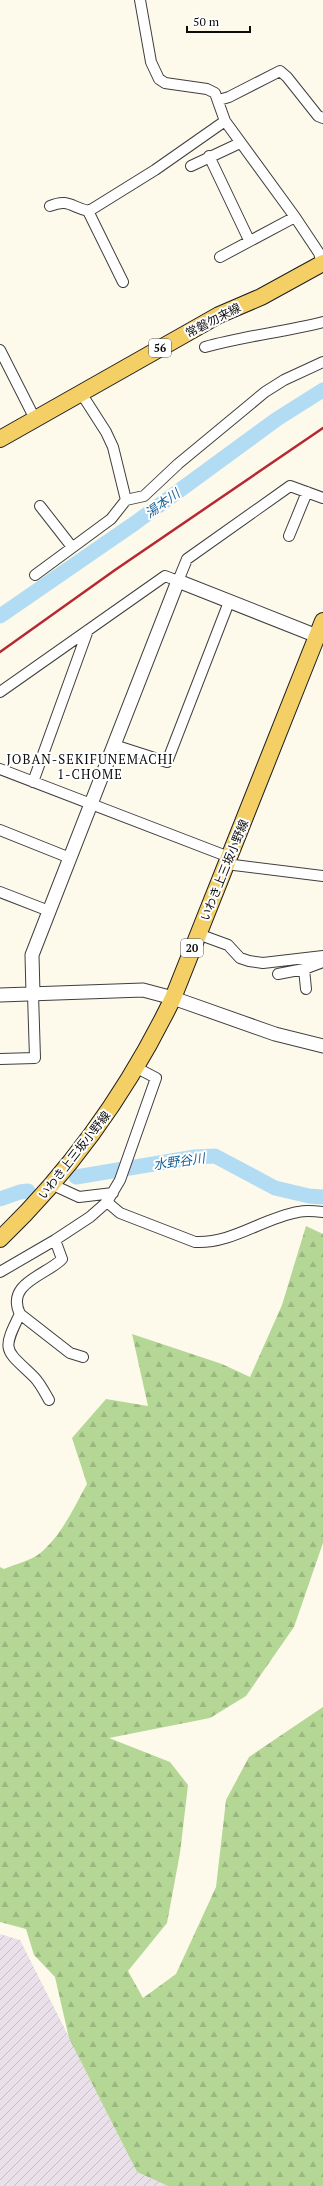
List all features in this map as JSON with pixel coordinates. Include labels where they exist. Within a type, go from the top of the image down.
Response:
[{"type":"main road","name":"常磐勿来線","points":[[0,439],[219,316],[261,297],[323,264]]},
{"type":"main road","name":"いわき上三坂小野線","points":[[0,1239],[35,1206],[69,1166],[137,1068],[173,998],[323,621]]},
{"type":"street","points":[[140,0],[151,62],[159,79],[165,83],[211,90],[219,100],[225,121],[295,217],[319,253],[323,264]]},
{"type":"street","points":[[219,100],[229,97],[280,71],[287,77],[318,116],[323,118]]},
{"type":"street","points":[[88,211],[155,170],[225,121]]},
{"type":"street","points":[[191,166],[209,156],[240,143]]},
{"type":"street","points":[[209,156],[249,240]]},
{"type":"street","points":[[50,206],[61,202],[88,211],[123,282]]},
{"type":"street","points":[[220,257],[249,240],[295,217]]},
{"type":"street","points":[[205,347],[232,340],[300,328],[323,322]]},
{"type":"street","points":[[0,350],[35,419]]},
{"type":"street","points":[[35,575],[111,518],[126,500],[144,496],[178,464],[265,392],[284,380],[323,362]]},
{"type":"street","points":[[81,393],[106,432],[113,447],[126,500]]},
{"type":"street","points":[[0,1060],[35,1058],[32,955],[187,559],[290,486],[323,498]]},
{"type":"street","points":[[289,536],[307,492]]},
{"type":"street","points":[[40,506],[72,547]]},
{"type":"street","points":[[0,692],[165,576],[317,636]]},
{"type":"street","points":[[114,745],[167,762],[229,602]]},
{"type":"street","points":[[33,782],[88,630]]},
{"type":"street","points":[[0,769],[91,804],[227,860],[323,876]]},
{"type":"street","points":[[0,830],[70,858]]},
{"type":"street","points":[[0,892],[49,911]]},
{"type":"street","points":[[198,934],[228,945],[240,958],[249,961],[263,963],[323,956]]},
{"type":"street","points":[[278,974],[304,969],[323,962]]},
{"type":"street","points":[[304,969],[306,989]]},
{"type":"street","points":[[0,995],[143,990],[173,998],[275,1034],[323,1046]]},
{"type":"street","points":[[0,1272],[55,1240],[90,1217],[107,1202],[120,1180],[156,1078],[137,1068]]},
{"type":"street","points":[[52,1185],[79,1197],[113,1193]]},
{"type":"street","points":[[107,1202],[120,1214],[195,1242],[225,1238],[297,1212],[323,1212]]},
{"type":"street","points":[[49,1400],[35,1378],[11,1355],[9,1338],[20,1314],[18,1301],[24,1285],[62,1259],[55,1240]]},
{"type":"street","points":[[20,1314],[70,1353],[83,1357]]},
{"type":"shaded area","points":[[0,1934],[20,1940],[137,2172],[168,2186],[0,2186]]},
{"type":"green space","points":[[306,1226],[323,1234],[323,1543],[294,1627],[246,1696],[210,1718],[109,1738],[170,1762],[188,1785],[180,1853],[167,1923],[128,1971],[143,1998],[176,1974],[216,1887],[226,1800],[249,1757],[323,1707],[323,2186],[168,2186],[137,2172],[69,2038],[55,1977],[34,1955],[26,1929],[0,1922],[0,1567],[4,1569],[27,1561],[39,1554],[54,1539],[66,1521],[87,1484],[72,1438],[106,1399],[148,1406],[132,1334],[222,1364],[250,1377],[282,1305]]},
{"type":"waterway","name":"湯本川","points":[[0,616],[135,523],[277,419],[323,390]]},
{"type":"waterway","name":"水野谷川","points":[[76,1177],[195,1157],[215,1156],[275,1188],[309,1196],[323,1197]]},
{"type":"waterway","name":"水野谷川","points":[[0,1199],[20,1192],[28,1191]]},
{"type":"railway","points":[[0,652],[115,570],[323,428]]},
{"type":"district","name":"JOBAN-SEKIFUNEMACHI 1-CHOME","points":[[90,766]]}]
